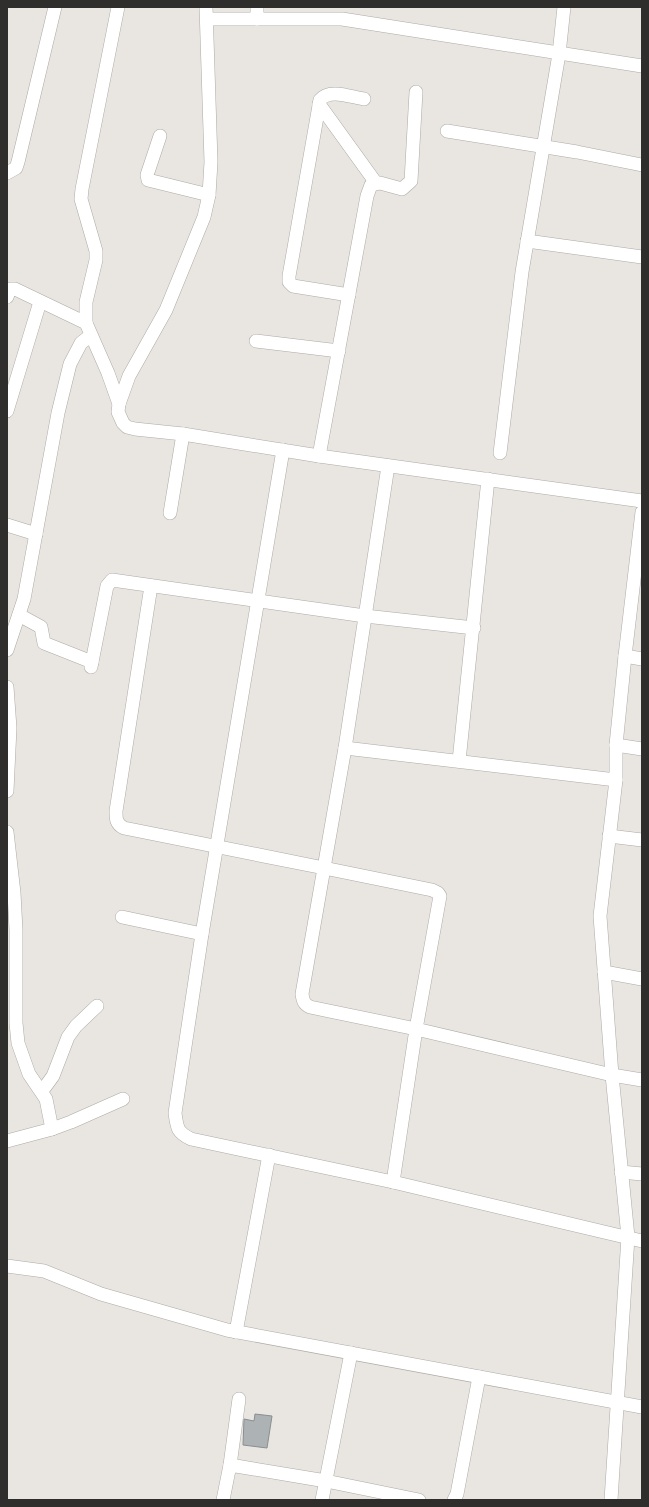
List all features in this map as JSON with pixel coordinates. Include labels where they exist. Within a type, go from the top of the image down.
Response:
[{"type":"street","points":[[7,173],[16,168],[18,162],[55,7]]},
{"type":"street","points":[[118,7],[82,189],[82,199],[96,251],[96,260],[86,302],[86,323],[90,336],[108,373],[119,404]]},
{"type":"street","points":[[500,453],[527,241],[542,146],[559,54],[564,7]]},
{"type":"street","points":[[642,66],[342,19],[257,13],[206,13],[211,162],[209,195],[204,217],[166,310],[129,376],[119,404],[118,412],[121,420],[128,427],[184,434],[388,466],[642,501]]},
{"type":"street","points":[[319,456],[367,196],[371,185],[376,183],[402,189],[411,182],[416,92]]},
{"type":"street","points":[[348,295],[299,288],[293,286],[290,282],[289,276],[319,104],[322,97],[332,94],[364,99]]},
{"type":"street","points":[[319,104],[376,183]]},
{"type":"street","points":[[447,131],[542,146],[642,165]]},
{"type":"street","points":[[160,136],[147,175],[148,180],[209,195]]},
{"type":"street","points":[[527,241],[642,257]]},
{"type":"street","points":[[7,297],[12,288],[86,323]]},
{"type":"street","points":[[7,411],[40,302]]},
{"type":"street","points":[[7,650],[24,599],[58,413],[70,364],[81,343],[90,336]]},
{"type":"street","points":[[256,341],[338,351]]},
{"type":"street","points":[[170,512],[184,434]]},
{"type":"street","points":[[283,450],[256,601],[202,934],[175,1113],[180,1134],[191,1139],[393,1182],[642,1241]]},
{"type":"street","points":[[388,466],[346,748],[302,994],[303,1002],[310,1008],[416,1029],[612,1075],[642,1080]]},
{"type":"street","points":[[459,761],[474,628],[488,479]]},
{"type":"street","points":[[611,1500],[628,1237],[612,1075],[600,916],[616,780],[616,745],[625,656],[642,512]]},
{"type":"street","points":[[7,525],[36,534]]},
{"type":"street","points":[[19,615],[41,627],[44,643],[92,664],[108,583],[112,580],[365,616],[474,628]]},
{"type":"street","points":[[152,586],[116,820],[119,825],[124,828],[432,890],[440,896],[416,1029],[393,1182]]},
{"type":"street","points":[[625,656],[642,659]]},
{"type":"street","points":[[7,687],[10,728],[7,791]]},
{"type":"street","points":[[616,745],[642,749]]},
{"type":"street","points":[[346,748],[616,780]]},
{"type":"street","points":[[7,832],[14,893],[16,930],[16,1023],[18,1043],[29,1074],[46,1099],[52,1129]]},
{"type":"street","points":[[610,836],[642,840]]},
{"type":"street","points":[[122,918],[202,934]]},
{"type":"street","points":[[604,972],[642,979]]},
{"type":"street","points":[[42,1091],[53,1076],[68,1037],[76,1026],[97,1006]]},
{"type":"street","points":[[7,1140],[52,1129],[123,1099]]},
{"type":"street","points":[[236,1332],[269,1155]]},
{"type":"street","points":[[621,1172],[642,1174]]},
{"type":"street","points":[[7,1266],[44,1271],[101,1294],[236,1332],[642,1407]]},
{"type":"street","points":[[322,1500],[351,1353]]},
{"type":"street","points":[[454,1500],[457,1494],[479,1376]]},
{"type":"street","points":[[223,1500],[230,1465],[239,1399]]},
{"type":"street","points":[[230,1465],[326,1481],[419,1500]]},
{"type":"building","points":[[255,1414],[272,1416],[267,1448],[243,1445],[244,1419],[254,1421]]}]
